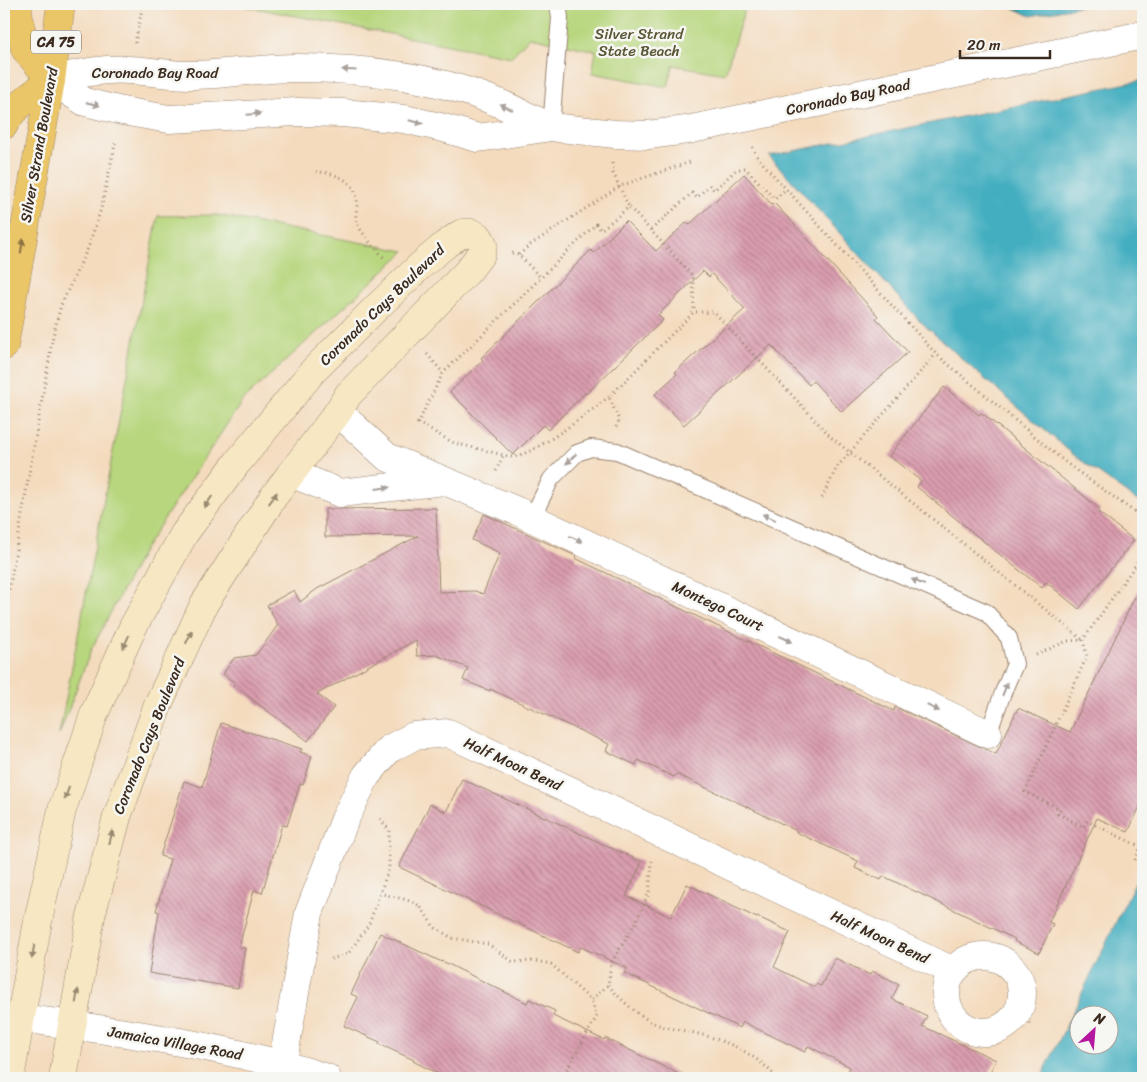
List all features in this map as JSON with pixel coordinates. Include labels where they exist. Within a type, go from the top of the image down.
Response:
[{"type":"highway","points":[[4,125],[6,120],[25,100],[51,80],[25,49],[18,14],[18,4]]},
{"type":"highway","name":"Silver Strand Boulevard","points":[[4,346],[51,80],[61,4]]},
{"type":"street","name":"Coronado Bay Road","points":[[51,80],[85,102],[169,119],[297,112],[343,113],[404,119],[478,138],[550,127],[615,134],[648,135],[687,130],[1143,35]]},
{"type":"street","name":"Coronado Bay Road","points":[[51,80],[96,70],[130,70],[155,74],[190,75],[293,68],[352,69],[405,77],[444,86],[488,99],[550,127]]},
{"type":"street","name":"Coronado Cays Boulevard","points":[[10,1078],[38,921],[65,801],[94,714],[132,627],[184,534],[237,463],[313,371],[419,267],[462,233],[472,233],[479,237],[483,244],[481,254],[468,271],[348,394],[338,412],[274,496],[204,604],[158,705],[116,817],[91,916],[62,1078]]},
{"type":"street","name":"Montego Court","points":[[338,412],[387,457],[532,518],[988,734]]},
{"type":"street","name":"Montego Court","points":[[291,473],[340,493],[446,481]]},
{"type":"street","name":"Half Moon Bend","points":[[281,1071],[309,913],[345,819],[366,776],[390,750],[414,736],[448,733],[953,971]]},
{"type":"street","points":[[983,956],[1000,959],[1013,969],[1021,984],[1024,1020],[986,1033],[970,1030],[956,1019],[947,1004],[946,987],[953,971],[966,960],[983,956]]},
{"type":"street","name":"Jamaica Village Road","points":[[21,1018],[221,1050],[281,1071],[326,1078]]},
{"type":"lane","points":[[550,127],[560,18],[558,4]]},
{"type":"lane","points":[[532,518],[551,479],[577,453],[591,448],[617,451],[986,612],[1009,638],[1015,664],[988,734]]},
{"type":"path","points":[[130,70],[143,4]]},
{"type":"path","points":[[4,619],[53,336],[61,305],[88,248],[101,209],[122,111]]},
{"type":"path","points":[[612,155],[613,173],[629,207],[693,276],[694,312]]},
{"type":"path","points":[[758,158],[936,354],[1070,466],[1143,518]]},
{"type":"path","points":[[541,278],[519,255],[530,245],[620,186],[695,160]]},
{"type":"path","points":[[651,230],[692,193],[696,198],[709,185],[714,190],[736,170],[745,168],[775,199],[786,189]]},
{"type":"path","points":[[316,172],[331,173],[350,184],[357,199],[356,220],[371,244],[392,266]]},
{"type":"path","points":[[629,207],[601,230],[596,224],[443,373],[418,423],[454,443],[512,457],[521,456],[537,448],[609,397],[694,312],[714,312],[832,438],[851,451],[1083,640],[1087,656],[1025,792],[1060,809],[1058,814],[1084,827],[1087,821],[1141,847]]},
{"type":"path","points":[[822,498],[837,467],[936,354]]},
{"type":"path","points":[[427,355],[443,373]]},
{"type":"path","points":[[609,397],[619,420],[609,450]]},
{"type":"path","points":[[494,476],[504,454]]},
{"type":"path","points":[[1083,640],[1143,554]]},
{"type":"path","points":[[1015,664],[1067,641],[1083,640]]},
{"type":"path","points":[[324,961],[348,954],[369,924],[389,868],[389,830],[378,816]]},
{"type":"path","points":[[1135,860],[1143,842]]},
{"type":"path","points":[[591,1000],[608,985],[610,963],[636,922],[649,893],[653,856]]},
{"type":"path","points":[[379,893],[407,900],[420,906],[434,927],[452,938],[488,944],[513,962],[535,961],[551,964],[591,1000],[597,1016],[562,1078]]},
{"type":"path","points":[[608,985],[624,1004],[654,1023],[712,1037],[746,1051],[768,1068],[777,1078]]},
{"type":"green space","name":"Silver Strand State Beach","points":[[233,4],[746,4],[725,74],[673,65],[668,87],[592,73],[596,51],[530,37],[511,57]]},
{"type":"green space","points":[[217,215],[405,251],[243,400],[143,551],[91,650],[59,735],[158,216]]},
{"type":"water","points":[[1005,4],[1088,4],[1031,16]]},
{"type":"water","points":[[1143,80],[1143,505],[1075,456],[921,322],[769,156]]},
{"type":"water","points":[[1143,866],[1143,1078],[1041,1078],[1070,1018],[1070,1054],[1120,1054],[1120,1004],[1077,1004]]},
{"type":"building","points":[[744,174],[772,205],[774,203],[808,239],[908,352],[842,412],[813,381],[809,385],[771,345],[684,425],[655,394],[677,374],[675,372],[745,309],[712,274],[709,277],[703,271],[658,315],[663,320],[548,430],[543,425],[513,455],[450,392],[483,360],[481,358],[591,250],[594,253],[626,221],[656,251],[687,222],[689,225]]},
{"type":"building","points":[[944,387],[979,415],[982,413],[1100,509],[1098,512],[1134,540],[1079,609],[1046,582],[1042,588],[1014,566],[917,487],[921,481],[889,456]]},
{"type":"building","points":[[436,508],[439,592],[475,591],[483,594],[500,553],[472,540],[484,514],[576,556],[575,558],[894,711],[895,707],[996,754],[1018,708],[1070,732],[1143,580],[1143,800],[1128,832],[1097,818],[1049,922],[1053,924],[1039,953],[1014,941],[1015,939],[883,876],[881,880],[855,868],[858,861],[737,802],[676,774],[674,777],[638,760],[636,765],[606,751],[609,744],[490,689],[490,691],[463,680],[468,668],[436,655],[417,656],[416,640],[317,694],[334,707],[308,741],[233,685],[235,683],[223,674],[234,658],[256,655],[278,625],[267,605],[294,590],[300,602],[317,589],[418,536],[325,537],[325,509]]},
{"type":"building","points":[[221,723],[302,749],[300,752],[312,756],[303,785],[300,784],[287,826],[282,825],[262,893],[254,890],[239,947],[245,948],[238,988],[149,973],[159,912],[156,911],[170,859],[160,856],[184,781],[202,787]]},
{"type":"building","points":[[462,779],[642,862],[626,896],[671,917],[687,884],[790,932],[774,967],[814,987],[816,984],[821,986],[835,958],[870,975],[872,971],[899,984],[892,999],[927,1016],[922,1026],[996,1060],[987,1078],[845,1078],[850,1067],[808,1046],[805,1052],[743,1022],[740,1028],[624,973],[627,968],[581,947],[578,952],[399,867],[430,804],[446,812]]},
{"type":"building","points":[[380,933],[527,1003],[529,999],[555,1011],[553,1016],[604,1040],[605,1038],[687,1078],[446,1078],[414,1060],[379,1044],[380,1042],[344,1026],[358,997],[351,994]]}]
